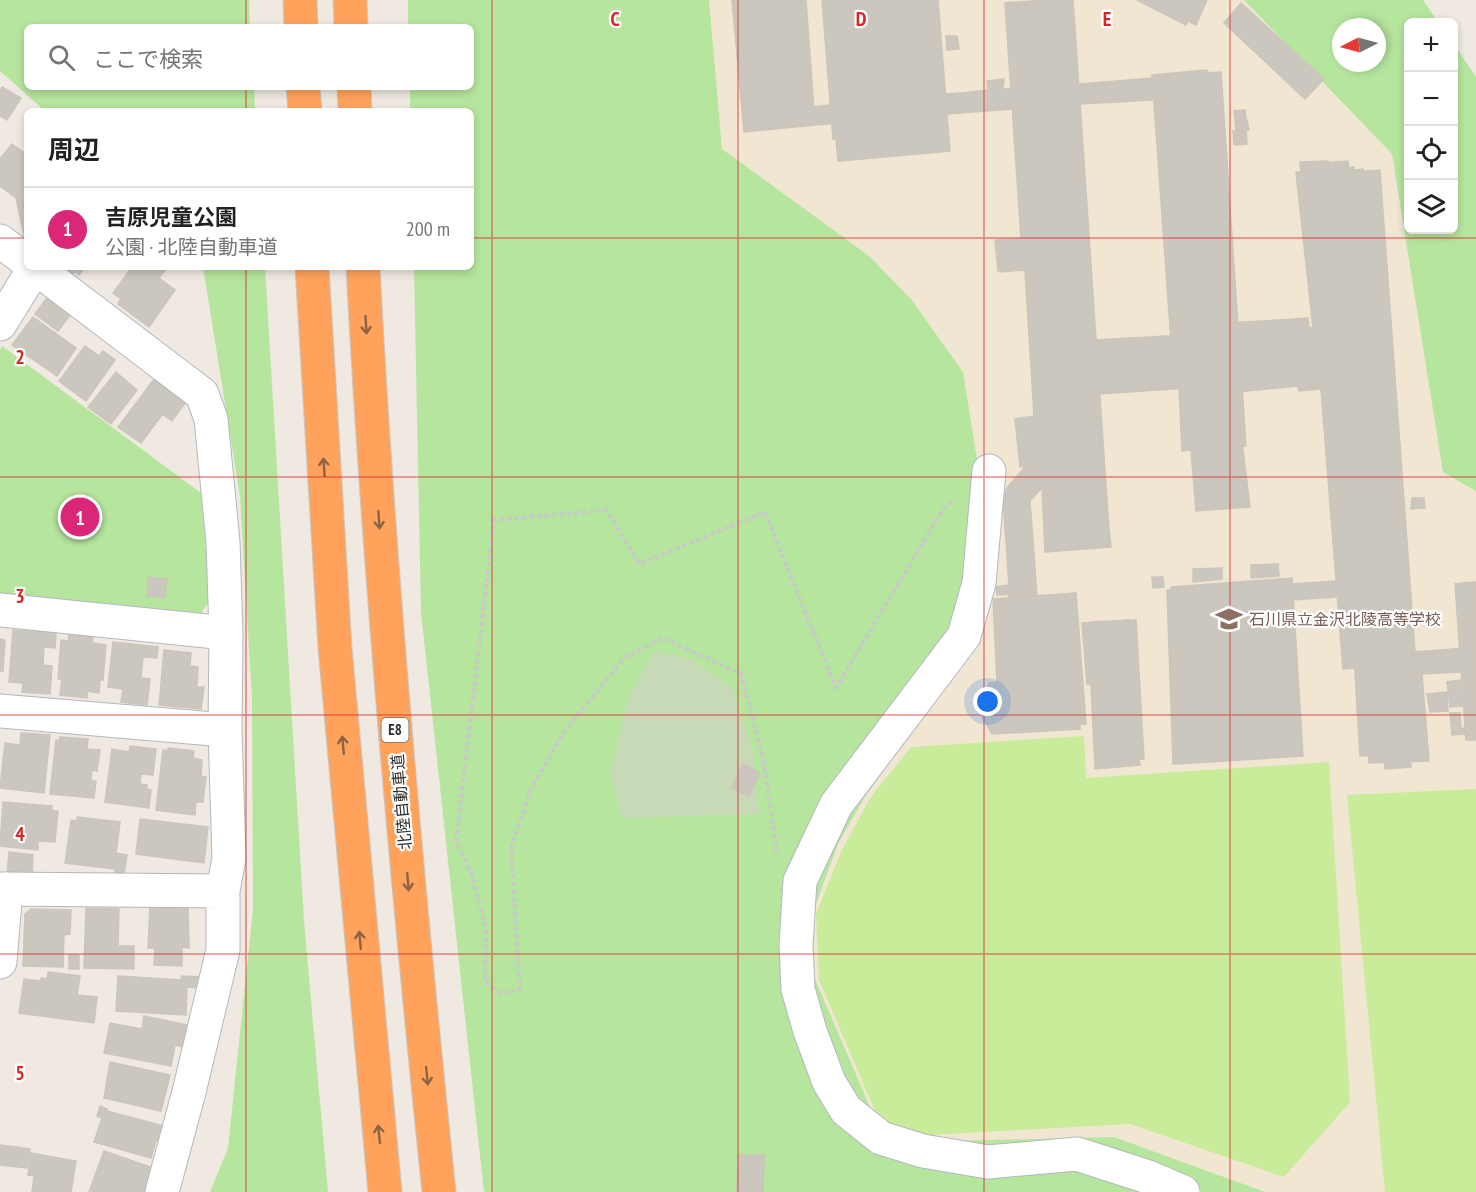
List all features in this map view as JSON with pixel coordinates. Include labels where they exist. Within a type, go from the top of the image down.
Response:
[{"type":"highway","points":[[300,0],[301,24]]},
{"type":"highway","points":[[350,0],[351,24]]},
{"type":"highway","points":[[303,90],[305,108]]},
{"type":"highway","points":[[354,90],[355,108]]},
{"type":"highway","points":[[312,270],[335,648],[385,1192]]},
{"type":"highway","name":"北陸自動車道","points":[[363,270],[388,650],[416,970],[439,1192]]},
{"type":"street","points":[[0,241],[24,259]]},
{"type":"street","points":[[0,324],[33,270]]},
{"type":"street","points":[[39,270],[202,394],[211,419],[223,542],[229,858],[223,891],[223,950],[162,1192]]},
{"type":"street","points":[[989,481],[979,583],[964,636],[836,805],[800,881],[795,945],[798,988],[830,1082],[846,1110],[882,1138],[923,1151],[988,1162],[1077,1154],[1148,1177],[1183,1192]]},
{"type":"street","points":[[0,610],[226,633]]},
{"type":"street","points":[[0,711],[225,730]]},
{"type":"street","points":[[0,962],[3,889],[223,891]]},
{"type":"path","points":[[777,856],[764,757],[741,674],[663,638],[625,657],[564,732],[531,789],[511,848],[520,990],[500,993],[485,982],[486,929],[471,872],[456,842],[494,520],[607,510],[639,564],[765,512],[836,688],[946,504],[989,481]]},
{"type":"shaded area","name":"石川県立金沢北陵高等学校","points":[[709,0],[1244,0],[1392,154],[1443,471],[1476,491],[1476,1192],[1265,1192],[908,1142],[876,1121],[815,978],[812,915],[838,844],[866,795],[966,659],[911,299],[869,256],[722,149]]},
{"type":"green space","points":[[0,0],[249,0],[250,24],[24,24],[24,90],[254,90],[255,108],[42,108],[0,71]]},
{"type":"green space","points":[[408,0],[709,0],[722,149],[869,256],[911,299],[963,372],[996,579],[966,659],[866,795],[838,844],[812,915],[815,979],[876,1121],[908,1142],[1114,1137],[1265,1192],[484,1192],[421,612],[414,270],[474,270],[474,108],[410,108],[410,90],[474,90],[474,24],[408,24]]},
{"type":"green space","points":[[1244,0],[1423,0],[1435,18],[1404,18],[1404,229],[1392,154]]},
{"type":"green space","points":[[1458,50],[1476,77],[1476,491],[1443,472],[1405,234],[1458,234]]},
{"type":"green space","points":[[203,270],[265,270],[304,921],[328,1192],[210,1192],[228,1148],[253,909],[252,699],[240,496]]},
{"type":"green space","points":[[2,346],[201,493],[210,600],[194,623],[0,599],[0,350]]},
{"type":"green space","points":[[655,651],[691,659],[732,688],[753,751],[759,814],[622,818],[610,773],[629,696]]},
{"type":"green space","points":[[1084,736],[1086,778],[1329,762],[1350,1102],[1284,1177],[1130,1124],[910,1136],[878,1118],[819,980],[816,914],[841,852],[870,798],[911,747]]},
{"type":"green space","points":[[1476,789],[1476,1192],[1385,1192],[1347,795]]},
{"type":"building","points":[[732,0],[806,0],[815,125],[744,132]]},
{"type":"building","points":[[801,0],[811,124],[746,130],[734,2]]},
{"type":"building","points":[[822,0],[928,0],[936,132],[940,132],[940,152],[838,161],[836,139],[833,139]]},
{"type":"building","points":[[832,0],[938,0],[950,151],[840,161],[840,105]]},
{"type":"building","points":[[1061,0],[1087,344],[1171,341],[1152,75],[1207,70],[1227,323],[1297,319],[1297,329],[1313,328],[1296,172],[1301,172],[1300,162],[1328,161],[1329,170],[1354,167],[1354,170],[1363,169],[1412,663],[1343,669],[1321,389],[1299,391],[1298,386],[1236,392],[1250,507],[1196,511],[1191,450],[1182,451],[1179,387],[1089,394],[1090,416],[1097,415],[1111,547],[1045,552],[1041,465],[1020,467],[1015,419],[1034,416],[1025,270],[998,271],[995,240],[1021,238],[1005,3]]},
{"type":"building","points":[[1073,0],[1110,545],[1056,550],[1051,464],[1034,466],[1031,419],[1046,418],[1036,269],[1001,272],[999,241],[1034,239],[1018,5]]},
{"type":"building","points":[[1137,0],[1197,0],[1186,25]]},
{"type":"building","points":[[1145,0],[1207,0],[1196,25]]},
{"type":"building","points":[[1241,3],[1324,79],[1305,99],[1224,23]]},
{"type":"building","points":[[946,36],[957,36],[959,49],[947,50]]},
{"type":"building","points":[[1221,72],[1246,446],[1241,446],[1244,505],[1199,508],[1196,443],[1191,443],[1168,75]]},
{"type":"building","points":[[1153,78],[1154,96],[1069,104],[1067,85]]},
{"type":"building","points":[[1004,79],[1003,89],[1011,89],[1012,108],[947,113],[945,95],[988,90],[987,81]]},
{"type":"building","points":[[1168,79],[1169,99],[1081,104],[1079,86]]},
{"type":"building","points":[[2,87],[21,98],[7,120],[0,116]]},
{"type":"building","points":[[1023,88],[1025,108],[935,115],[933,95]]},
{"type":"building","points":[[831,105],[832,123],[811,124],[811,107]]},
{"type":"building","points":[[840,105],[841,123],[815,125],[815,107]]},
{"type":"building","points":[[1245,110],[1246,120],[1235,120],[1234,111]]},
{"type":"building","points":[[1247,120],[1249,130],[1236,131],[1235,121]]},
{"type":"building","points":[[1246,130],[1247,144],[1234,145],[1233,131]]},
{"type":"building","points":[[12,144],[24,153],[24,204],[0,186],[0,159]]},
{"type":"building","points":[[1348,161],[1349,172],[1380,170],[1415,652],[1354,656],[1320,174],[1322,174],[1321,163]]},
{"type":"building","points":[[16,198],[24,204],[24,235]]},
{"type":"building","points":[[65,270],[83,270],[79,275],[75,271],[72,275]]},
{"type":"building","points":[[130,270],[165,270],[159,278],[175,290],[149,327],[118,304],[121,299],[113,293]]},
{"type":"building","points":[[49,295],[72,313],[58,331],[35,314]]},
{"type":"building","points":[[33,317],[76,348],[57,376],[12,345]]},
{"type":"building","points":[[1308,318],[1309,328],[1330,327],[1334,386],[1312,387],[1311,381],[1242,386],[1238,323]]},
{"type":"building","points":[[1184,335],[1187,388],[1099,394],[1096,340]]},
{"type":"building","points":[[85,346],[99,356],[103,351],[115,360],[86,401],[59,381]]},
{"type":"building","points":[[116,372],[137,390],[111,424],[88,407]]},
{"type":"building","points":[[157,375],[188,399],[172,421],[140,398]]},
{"type":"building","points":[[140,398],[162,415],[141,443],[118,427]]},
{"type":"building","points":[[1051,464],[1052,476],[1030,501],[1037,596],[1009,598],[1009,586],[1019,586],[1012,504],[1014,493],[1037,466]]},
{"type":"building","points":[[1025,467],[1038,467],[1039,479],[1022,499],[1026,593],[997,595],[996,587],[1009,585],[1003,499],[1007,488]]},
{"type":"building","points":[[1412,498],[1424,498],[1425,508],[1411,509]]},
{"type":"building","points":[[1278,564],[1279,576],[1251,578],[1251,565]]},
{"type":"building","points":[[1222,568],[1222,579],[1193,582],[1193,569]]},
{"type":"building","points":[[148,577],[167,579],[165,598],[147,596]]},
{"type":"building","points":[[1152,577],[1163,577],[1164,587],[1153,588]]},
{"type":"building","points":[[1292,578],[1303,756],[1178,764],[1168,608],[1172,608],[1171,587]]},
{"type":"building","points":[[1291,579],[1302,756],[1173,764],[1167,590]]},
{"type":"building","points":[[1348,580],[1349,596],[1294,599],[1293,584]]},
{"type":"building","points":[[1336,581],[1338,597],[1292,600],[1291,585]]},
{"type":"building","points":[[1476,582],[1476,740],[1466,740],[1455,584]]},
{"type":"building","points":[[1476,582],[1476,737],[1473,737],[1467,667],[1417,671],[1415,652],[1466,648],[1461,583]]},
{"type":"building","points":[[1075,593],[1080,729],[992,734],[982,717],[982,704],[989,683],[997,682],[993,599]]},
{"type":"building","points":[[1076,593],[1086,724],[1007,731],[999,712],[998,703],[1003,675],[999,674],[995,642],[1009,642],[1006,598]]},
{"type":"building","points":[[1129,620],[1140,765],[1095,769],[1091,684],[1087,684],[1082,623]]},
{"type":"building","points":[[1136,620],[1144,759],[1096,762],[1090,622]]},
{"type":"building","points":[[13,630],[56,633],[55,648],[44,647],[43,665],[52,666],[50,694],[22,692],[23,683],[9,682]]},
{"type":"building","points":[[69,634],[93,635],[92,643],[106,645],[103,680],[100,680],[99,693],[87,691],[87,698],[60,695],[62,679],[58,679],[61,640],[68,641]]},
{"type":"building","points":[[0,639],[5,640],[3,671],[0,671]]},
{"type":"building","points":[[113,642],[158,647],[157,658],[143,657],[141,678],[150,679],[147,705],[121,702],[123,689],[108,687]]},
{"type":"building","points":[[164,650],[191,653],[190,666],[198,667],[197,687],[204,687],[201,709],[159,705]]},
{"type":"building","points":[[1415,652],[1422,752],[1360,756],[1354,656]]},
{"type":"building","points":[[1460,652],[1461,672],[1362,677],[1361,667],[1412,663],[1411,655]]},
{"type":"building","points":[[1422,674],[1429,761],[1369,763],[1362,677]]},
{"type":"building","points":[[1460,680],[1462,706],[1450,707],[1447,682]]},
{"type":"building","points":[[1447,692],[1448,711],[1430,712],[1427,694]]},
{"type":"building","points":[[1450,713],[1460,713],[1461,729],[1464,728],[1465,734],[1452,735]]},
{"type":"building","points":[[21,733],[50,735],[44,793],[0,788],[5,743],[20,745]]},
{"type":"building","points":[[60,737],[88,739],[87,749],[100,750],[97,771],[92,770],[91,781],[96,781],[94,798],[50,794],[56,740],[59,741]]},
{"type":"building","points":[[130,746],[156,749],[153,775],[141,774],[140,784],[147,785],[147,789],[151,790],[149,808],[105,802],[112,749],[129,752]]},
{"type":"building","points":[[168,748],[194,751],[193,758],[202,760],[201,776],[206,777],[203,802],[196,802],[195,815],[156,810],[163,750],[168,751]]},
{"type":"building","points":[[1410,756],[1411,767],[1385,769],[1385,758]]},
{"type":"building","points":[[743,764],[760,773],[749,796],[731,788]]},
{"type":"building","points":[[3,802],[52,806],[52,811],[58,811],[55,842],[38,841],[38,850],[0,846]]},
{"type":"building","points":[[77,817],[120,822],[116,853],[127,855],[124,874],[115,873],[115,869],[65,863],[71,820],[77,821]]},
{"type":"building","points":[[140,819],[208,827],[204,863],[136,854]]},
{"type":"building","points":[[9,852],[33,855],[32,876],[7,877]]},
{"type":"building","points":[[150,906],[188,907],[189,948],[182,947],[182,966],[154,965],[155,948],[148,948]]},
{"type":"building","points":[[86,908],[119,909],[118,946],[134,946],[134,969],[84,968]]},
{"type":"building","points":[[31,909],[71,910],[70,934],[64,935],[63,967],[23,966],[25,914]]},
{"type":"building","points":[[69,955],[79,955],[79,969],[69,969]]},
{"type":"building","points":[[48,972],[80,976],[77,995],[97,997],[94,1023],[19,1013],[24,979],[40,981],[41,978],[47,979]]},
{"type":"building","points":[[118,976],[181,980],[182,976],[203,977],[202,988],[187,987],[186,1015],[116,1011]]},
{"type":"building","points":[[144,1016],[193,1026],[189,1048],[175,1045],[171,1066],[104,1053],[110,1023],[142,1029]]},
{"type":"building","points":[[110,1062],[170,1075],[161,1111],[104,1098]]},
{"type":"building","points":[[100,1106],[107,1111],[164,1126],[160,1142],[156,1140],[151,1158],[94,1142],[102,1118],[97,1116]]},
{"type":"building","points":[[1,1145],[30,1149],[27,1168],[0,1165]]},
{"type":"building","points":[[104,1151],[153,1168],[144,1192],[89,1192]]},
{"type":"building","points":[[31,1153],[76,1161],[71,1192],[32,1192],[34,1176],[28,1175]]},
{"type":"building","points":[[738,1155],[764,1155],[763,1192],[737,1192]]},
{"type":"place","name":"吉原児童公園","points":[[80,517]]},
{"type":"place","name":"石川県立金沢北陵高等学校","points":[[1229,619]]}]
